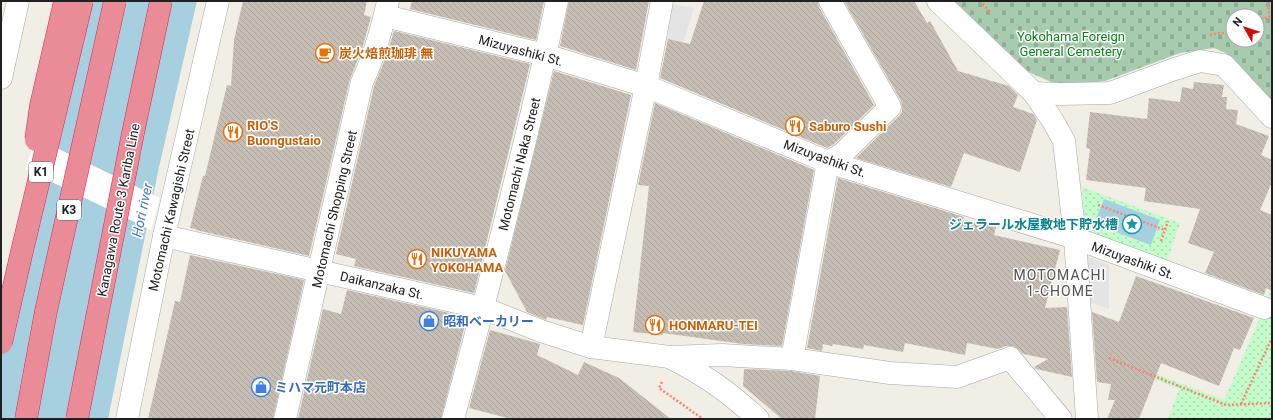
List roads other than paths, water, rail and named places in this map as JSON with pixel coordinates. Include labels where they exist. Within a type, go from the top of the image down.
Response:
[{"type":"highway","points":[[22,250],[41,105],[64,1]]},
{"type":"highway","name":"K1","points":[[1,344],[82,1]]},
{"type":"highway","name":"K3","points":[[26,419],[46,311],[115,1]]},
{"type":"highway","name":"Kanagawa Route 3 Kariba Line","points":[[77,419],[133,133],[161,1]]},
{"type":"street","points":[[1,78],[18,1]]},
{"type":"street","name":"Motomachi Kawagishi Street","points":[[127,419],[164,236],[218,1]]},
{"type":"street","name":"Motomachi Naka Street","points":[[453,419],[483,308],[557,1]]},
{"type":"street","points":[[591,347],[646,86],[662,1]]},
{"type":"street","points":[[792,359],[828,162],[842,154],[890,107],[830,1]]},
{"type":"street","points":[[938,1],[1034,93],[1053,121],[1064,141],[1076,238],[1087,419]]},
{"type":"street","name":"Mizuyashiki St.","points":[[387,8],[646,86],[828,162],[1076,238],[1264,308]]},
{"type":"street","name":"Motomachi Shopping Street","points":[[285,419],[362,82],[371,64],[387,8]]},
{"type":"street","points":[[1034,93],[1110,93],[1200,61],[1224,65],[1272,118]]},
{"type":"street","name":"Daikanzaka St.","points":[[164,236],[483,308],[541,331],[591,347],[670,357]]},
{"type":"street","points":[[670,357],[722,355],[792,359],[890,373],[957,378],[1010,358],[1061,419]]},
{"type":"street","points":[[670,357],[696,370],[718,385],[758,419]]},
{"type":"water","name":"Hori river","points":[[81,1],[197,1],[159,167],[108,419],[1,419],[1,323]]},
{"type":"water","points":[[1104,199],[1160,220],[1151,245],[1094,224]]},
{"type":"place","name":"炭火焙煎珈琲 無","points":[[325,53]]},
{"type":"place","name":"Saburo Sushi","points":[[795,126]]},
{"type":"place","name":"RIO'S Buongustaio","points":[[233,132]]},
{"type":"place","name":"ジェラール水屋敷地下貯水槽","points":[[1132,224]]},
{"type":"place","name":"NIKUYAMA YOKOHAMA","points":[[417,259]]},
{"type":"place","name":"昭和ベーカリー","points":[[429,321]]},
{"type":"place","name":"HONMARU-TEI","points":[[655,325]]},
{"type":"place","name":"ミハマ元町本店","points":[[261,387]]},
{"type":"district","name":"MOTOMACHI 1-CHOME","points":[[1060,284]]},
{"type":"park label","name":"Yokohama Foreign General Cemetery","points":[[1071,44]]}]
